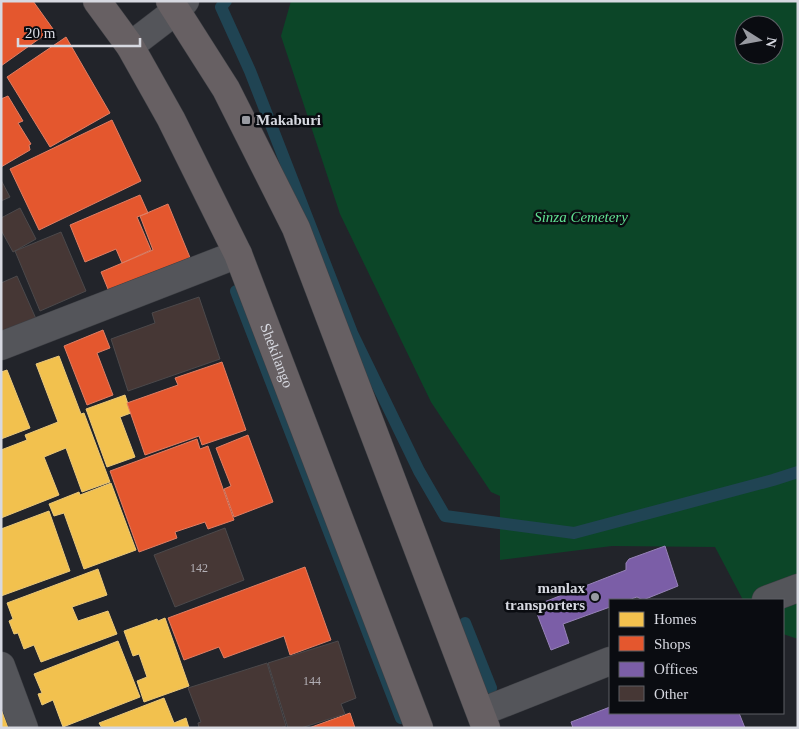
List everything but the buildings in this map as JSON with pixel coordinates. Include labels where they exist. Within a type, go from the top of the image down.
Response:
[{"type":"main road","name":"Shekilango","points":[[97,1],[130,46],[171,119],[238,254],[419,728]]},
{"type":"main road","points":[[177,4],[226,89],[296,228],[484,720]]},
{"type":"street","points":[[130,46],[177,4]]},
{"type":"street","points":[[1,346],[238,254]]},
{"type":"street","points":[[769,599],[798,588]]},
{"type":"street","points":[[484,720],[609,661]]},
{"type":"street","points":[[2,670],[24,728]]},
{"type":"green space","name":"Sinza Cemetery","points":[[291,1],[798,1],[798,639],[784,634],[784,599],[742,599],[715,547],[612,546],[500,560],[500,496],[491,492],[431,402],[340,214],[281,36]]},
{"type":"waterway","points":[[226,1],[221,7],[250,71],[352,333],[419,471],[445,516],[574,533],[798,472]]},
{"type":"waterway","points":[[236,291],[401,718]]},
{"type":"waterway","points":[[465,623],[491,688]]},
{"type":"place","name":"Makaburi","points":[[246,120]]},
{"type":"place","name":"manlax transporters","points":[[595,597]]}]
